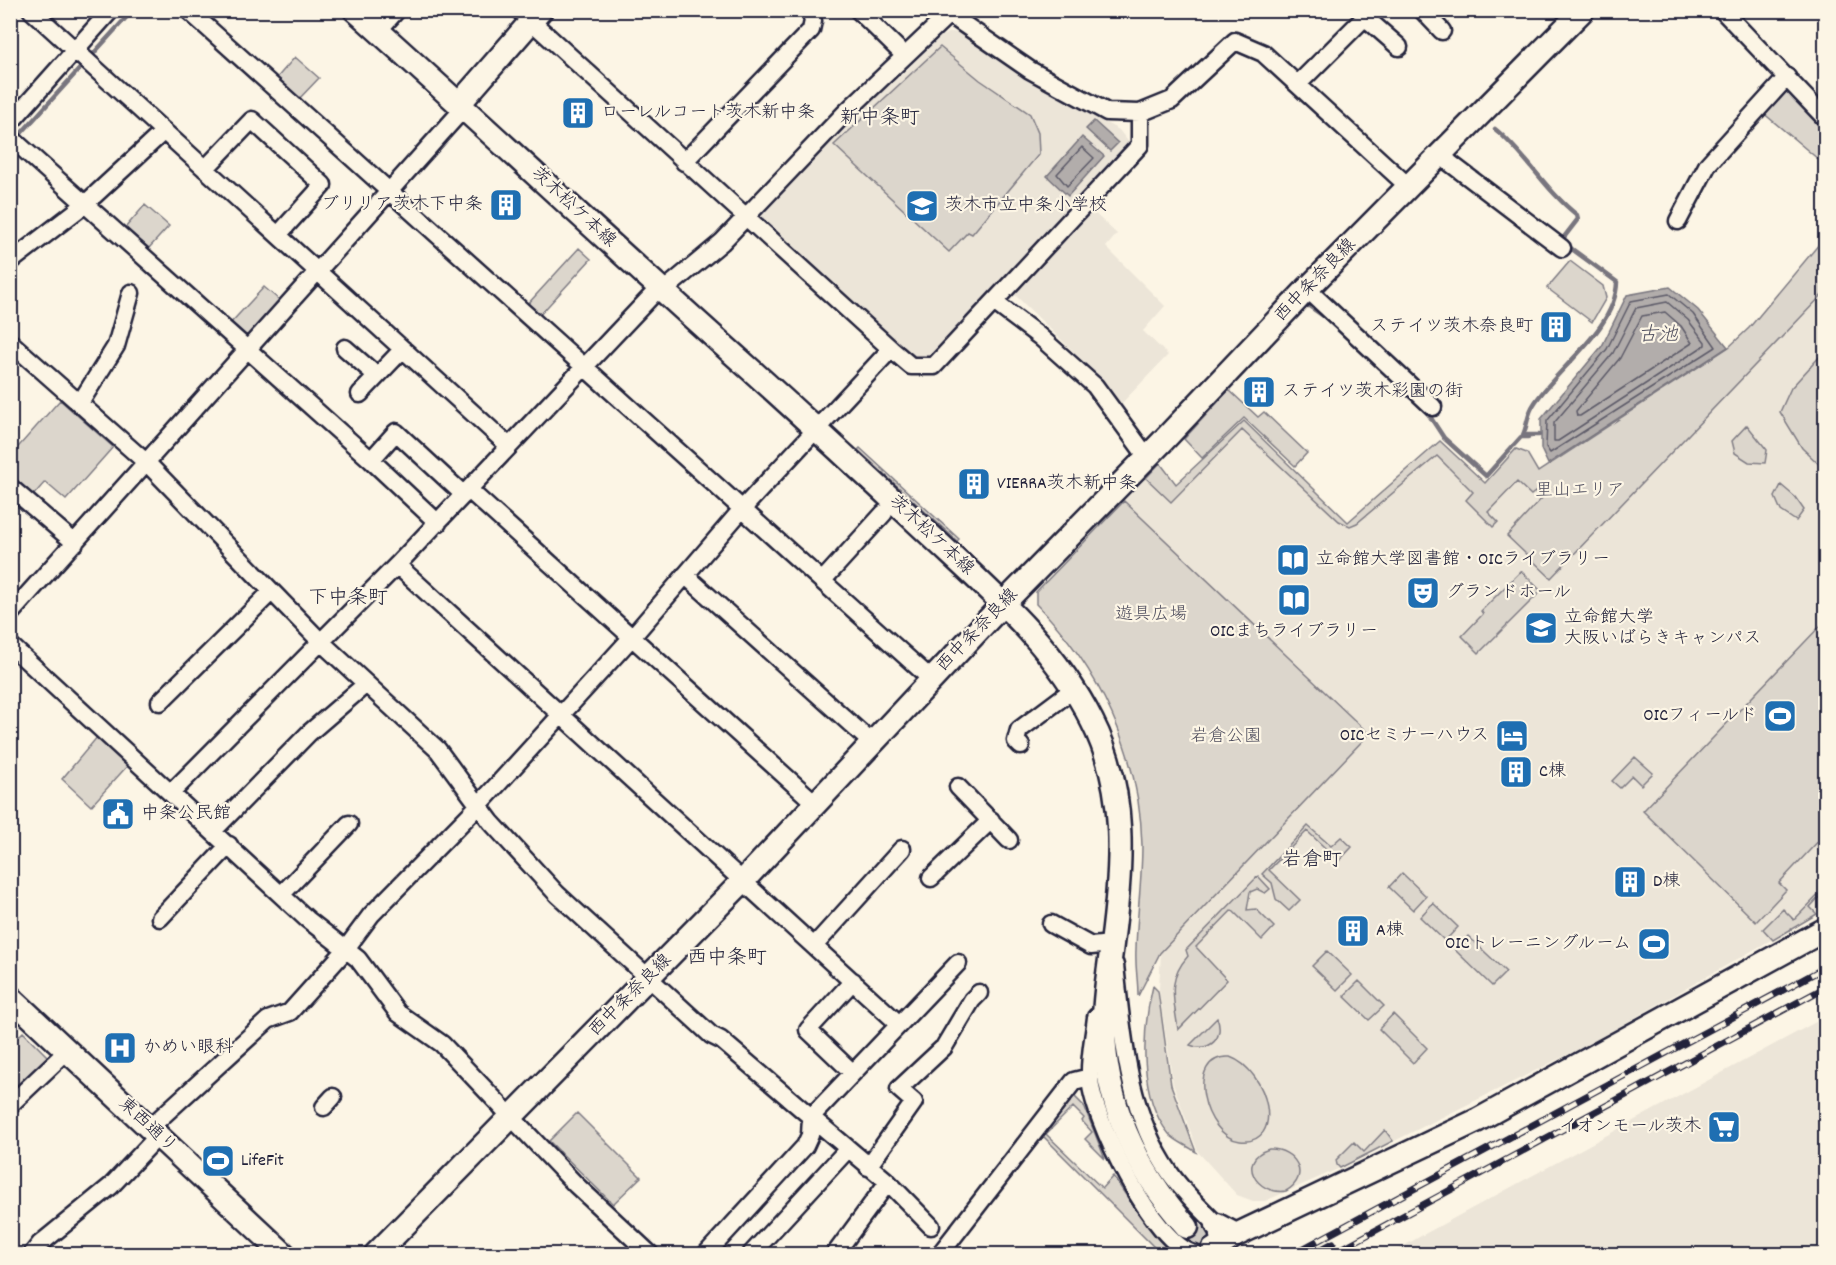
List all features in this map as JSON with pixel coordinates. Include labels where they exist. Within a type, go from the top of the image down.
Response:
[{"type":"street","points":[[31,10],[509,446]]},
{"type":"street","points":[[10,123],[83,57],[111,10]]},
{"type":"street","points":[[188,10],[931,679]]},
{"type":"street","name":"茨木松ケ本線","points":[[355,10],[661,290],[817,429],[1051,654],[1075,688],[1101,740],[1117,803],[1121,852],[1104,1023],[1106,1064],[1123,1127],[1143,1169],[1187,1227]]},
{"type":"street","points":[[378,31],[397,10]]},
{"type":"street","points":[[684,162],[811,30],[813,21],[810,10]]},
{"type":"street","points":[[858,10],[905,56]]},
{"type":"street","points":[[1422,10],[1442,31]]},
{"type":"street","name":"西中条奈良線","points":[[376,1254],[743,881],[931,679],[1307,289],[1583,10]]},
{"type":"street","points":[[1722,10],[1826,119]]},
{"type":"street","points":[[171,793],[397,566],[509,446],[661,290],[722,242],[845,113],[950,12],[1030,70],[1068,93],[1107,112],[1140,113],[1172,100],[1235,41],[1263,53],[1409,187]]},
{"type":"street","points":[[10,614],[148,464],[462,106],[530,14],[684,162],[910,366],[934,366],[1140,145],[1140,113]]},
{"type":"street","points":[[1298,84],[1361,21],[1371,15],[1399,47]]},
{"type":"street","points":[[1678,221],[1708,164],[1787,77]]},
{"type":"street","points":[[205,169],[252,120],[260,127],[323,185],[278,235]]},
{"type":"street","points":[[10,262],[84,205],[164,131]]},
{"type":"street","points":[[15,141],[371,460],[438,523]]},
{"type":"street","points":[[1442,155],[1450,164],[1562,248]]},
{"type":"street","points":[[1307,289],[1433,407]]},
{"type":"street","points":[[80,403],[116,346],[131,293]]},
{"type":"street","points":[[994,302],[1046,342],[1095,386],[1147,457]]},
{"type":"street","points":[[10,342],[148,464],[320,641],[438,750],[478,806],[557,894],[711,1035],[721,1040],[847,1150],[888,1182],[932,1226]]},
{"type":"street","points":[[345,348],[377,376]]},
{"type":"street","points":[[360,394],[403,349]]},
{"type":"street","points":[[32,1254],[40,1244],[111,1186],[158,1129],[267,1020],[290,1011],[342,954],[371,915],[478,806],[561,716],[743,508],[891,349]]},
{"type":"street","points":[[371,460],[396,432],[633,636],[816,804]]},
{"type":"street","points":[[10,487],[75,543]]},
{"type":"street","points":[[823,580],[884,513]]},
{"type":"street","points":[[397,566],[899,1024]]},
{"type":"street","points":[[685,575],[872,743]]},
{"type":"street","points":[[160,702],[271,592]]},
{"type":"street","points":[[10,645],[308,919],[346,947],[358,959],[398,1013],[442,1044],[576,1185],[650,1254]]},
{"type":"street","points":[[213,831],[309,733],[366,684]]},
{"type":"street","points":[[1021,746],[1016,741],[1019,730],[1075,688]]},
{"type":"street","points":[[958,787],[1009,840]]},
{"type":"street","points":[[931,878],[991,820]]},
{"type":"street","points":[[282,894],[350,824]]},
{"type":"street","points":[[160,918],[229,845]]},
{"type":"street","points":[[814,945],[902,849]]},
{"type":"street","points":[[1051,924],[1091,946],[1112,944]]},
{"type":"street","points":[[1112,944],[1100,972],[1090,1077],[1096,1106],[1117,1161],[1160,1224],[1181,1247],[1203,1253],[1226,1230],[1478,1120],[1826,928]]},
{"type":"street","points":[[1112,944],[1126,1057],[1140,1116],[1170,1173],[1226,1230]]},
{"type":"street","points":[[706,1254],[805,1146],[810,1135],[811,1117],[957,963]]},
{"type":"street","points":[[853,981],[808,1030],[853,1073]]},
{"type":"street","points":[[868,1167],[914,1102],[899,1089],[944,1047],[972,1000],[980,993]]},
{"type":"street","name":"東西通り","points":[[10,997],[158,1129],[284,1254]]},
{"type":"street","points":[[10,1105],[68,1050]]},
{"type":"street","points":[[940,1254],[1074,1081],[1090,1077]]},
{"type":"street","points":[[751,1254],[847,1150]]},
{"type":"street","points":[[835,1254],[888,1182]]},
{"type":"shaded area","name":"茨木市立中条小学校","points":[[951,32],[963,33],[1092,109],[1097,118],[1119,130],[1131,145],[934,360],[917,358],[889,335],[884,339],[756,218],[850,120],[906,71],[939,37]]},
{"type":"shaded area","points":[[1089,208],[1117,234],[1106,247],[1165,306],[1143,331],[1168,355],[1121,404],[1083,361],[1013,293]]},
{"type":"shaded area","name":"立命館大学 大阪いばらきキャンパス","points":[[1825,237],[1825,909],[1587,1045],[1338,1169],[1265,1201],[1253,1201],[1237,1195],[1198,1152],[1173,1084],[1159,990],[1161,951],[1368,734],[1124,501],[1160,463],[1176,484],[1244,421],[1348,522],[1440,441],[1485,483],[1516,449],[1527,453],[1538,472],[1729,347],[1749,328]]},
{"type":"shaded area","name":"イオンモール茨木","points":[[1825,1017],[1825,1254],[1390,1254],[1421,1236]]},
{"type":"green space","points":[[940,47],[980,80],[1030,114],[1038,133],[1039,154],[972,234],[968,232],[949,252],[834,145]]},
{"type":"green space","points":[[295,57],[319,78],[298,100],[275,80]]},
{"type":"green space","points":[[1780,92],[1790,92],[1825,128],[1825,165],[1762,112]]},
{"type":"green space","points":[[145,205],[169,226],[149,248],[125,228]]},
{"type":"green space","name":"里山エリア","points":[[1825,237],[1825,292],[1551,578],[1507,536],[1542,498],[1535,492],[1531,495],[1517,482],[1488,512],[1498,522],[1493,527],[1466,500],[1473,492],[1437,456],[1357,523],[1350,526],[1339,521],[1242,430],[1171,502],[1146,478],[1160,463],[1176,484],[1244,421],[1348,522],[1440,441],[1485,483],[1516,449],[1527,453],[1538,472],[1729,347],[1749,328]]},
{"type":"green space","points":[[579,248],[591,259],[538,317],[526,306]]},
{"type":"green space","points":[[1570,261],[1603,286],[1606,298],[1592,322],[1547,288]]},
{"type":"green space","points":[[264,287],[284,304],[247,345],[227,327]]},
{"type":"green space","points":[[1823,353],[1825,470],[1802,448],[1780,412],[1791,388]]},
{"type":"green space","points":[[1229,390],[1258,417],[1264,412],[1307,453],[1295,466],[1244,418],[1202,458],[1184,439]]},
{"type":"green space","points":[[60,400],[113,447],[66,500],[45,482],[31,498],[11,480],[11,455]]},
{"type":"green space","points":[[1747,425],[1767,450],[1765,463],[1749,462],[1735,453],[1732,441]]},
{"type":"green space","points":[[860,448],[959,539],[957,541],[858,450]]},
{"type":"green space","points":[[1781,485],[1795,497],[1804,510],[1796,521],[1781,511],[1775,497]]},
{"type":"green space","name":"岩倉公園","points":[[1124,501],[1369,734],[1160,953],[1138,996],[1136,956],[1142,845],[1133,778],[1124,745],[1097,684],[1079,655],[1036,604],[1036,592]]},
{"type":"green space","points":[[1521,571],[1541,591],[1479,653],[1462,636],[1483,614],[1481,611]]},
{"type":"green space","name":"OICフィールド","points":[[1825,621],[1825,834],[1779,883],[1786,890],[1756,922],[1643,811]]},
{"type":"green space","points":[[98,736],[129,764],[91,806],[62,779]]},
{"type":"green space","points":[[1635,757],[1653,773],[1641,785],[1632,776],[1620,788],[1612,781]]},
{"type":"green space","points":[[1308,826],[1331,846],[1341,837],[1352,847],[1339,861],[1307,831],[1269,870],[1300,900],[1289,911],[1276,899],[1272,883],[1262,874]]},
{"type":"green space","points":[[1402,873],[1426,896],[1413,910],[1389,887]]},
{"type":"green space","points":[[1258,876],[1270,889],[1265,893],[1257,889],[1250,892],[1247,910],[1256,909],[1274,927],[1262,940],[1232,910],[1196,947],[1227,980],[1178,1030],[1173,991],[1177,974],[1188,956],[1186,950]]},
{"type":"green space","points":[[1825,888],[1825,891],[1810,907],[1817,914],[1773,940],[1763,929],[1783,909],[1794,920]]},
{"type":"green space","points":[[1433,903],[1458,927],[1445,941],[1420,917]]},
{"type":"green space","points":[[1468,936],[1506,972],[1492,986],[1455,950]]},
{"type":"green space","points":[[1327,951],[1352,975],[1337,990],[1312,966]]},
{"type":"green space","points":[[1359,981],[1384,1006],[1369,1020],[1344,996]]},
{"type":"green space","points":[[1153,986],[1158,991],[1171,1085],[1196,1152],[1169,1134],[1159,1119],[1147,1082],[1146,1022]]},
{"type":"green space","points":[[1393,1014],[1427,1048],[1413,1063],[1379,1029]]},
{"type":"green space","points":[[1217,1018],[1219,1031],[1214,1042],[1204,1047],[1190,1045]]},
{"type":"green space","points":[[23,1032],[50,1059],[11,1097],[11,1044]]},
{"type":"green space","points":[[1230,1057],[1244,1065],[1254,1077],[1267,1106],[1267,1120],[1263,1132],[1254,1139],[1240,1141],[1227,1136],[1217,1126],[1204,1096],[1203,1081],[1207,1068],[1215,1060]]},
{"type":"green space","points":[[1073,1095],[1084,1106],[1105,1159],[1085,1139],[1092,1132],[1082,1121],[1084,1118],[1073,1107],[1046,1134],[1102,1188],[1113,1176],[1138,1213],[1173,1254],[1161,1254],[1044,1137],[1038,1138]]},
{"type":"green space","points":[[577,1113],[641,1177],[613,1204],[549,1141]]},
{"type":"green space","points":[[1385,1130],[1393,1141],[1340,1168],[1337,1165],[1336,1160],[1354,1142],[1364,1152]]},
{"type":"green space","points":[[1269,1149],[1286,1153],[1297,1164],[1298,1178],[1294,1185],[1286,1191],[1266,1188],[1254,1176],[1253,1161],[1259,1154]]},
{"type":"water","points":[[1094,121],[1118,143],[1110,151],[1086,129]]},
{"type":"water","points":[[1082,137],[1104,156],[1068,196],[1047,176]]},
{"type":"water","name":"古池","points":[[1670,287],[1698,310],[1728,347],[1548,464],[1541,449],[1541,419],[1602,346],[1627,295]]},
{"type":"waterway","points":[[16,139],[133,10]]},
{"type":"waterway","points":[[1495,129],[1516,149],[1555,195],[1577,215],[1578,219],[1561,241],[1617,282],[1614,299],[1607,316],[1584,347],[1544,390],[1532,408],[1523,435],[1539,435]]},
{"type":"waterway","points":[[1309,306],[1329,320]]},
{"type":"waterway","points":[[1425,409],[1444,438],[1486,476],[1521,437],[1528,437]]},
{"type":"tunnel","points":[[1187,1227],[1216,1254]]},
{"type":"railway","points":[[1293,1254],[1826,967]]},
{"type":"railway","points":[[1332,1254],[1826,987]]},
{"type":"railway","points":[[1312,1254],[1333,1243]]},
{"type":"place","name":"ローレルコート茨木新中条","points":[[578,113]]},
{"type":"place","name":"ブリリア茨木下中条","points":[[506,205]]},
{"type":"place","name":"茨木市立中条小学校","points":[[922,206]]},
{"type":"place","name":"ステイツ茨木奈良町","points":[[1556,327]]},
{"type":"place","name":"ステイツ茨木彩園の街","points":[[1259,392]]},
{"type":"place","name":"VIERRA茨木新中条","points":[[974,484]]},
{"type":"place","name":"立命館大学図書館・OICライブラリー","points":[[1293,560]]},
{"type":"place","name":"グランドホール","points":[[1423,593]]},
{"type":"place","name":"OICまちライブラリー","points":[[1294,600]]},
{"type":"place","name":"立命館大学 大阪いばらきキャンパス","points":[[1541,628]]},
{"type":"place","name":"OICフィールド","points":[[1780,716]]},
{"type":"place","name":"OICセミナーハウス","points":[[1512,736]]},
{"type":"place","name":"C棟","points":[[1516,772]]},
{"type":"place","name":"中条公民館","points":[[118,814]]},
{"type":"place","name":"D棟","points":[[1630,882]]},
{"type":"place","name":"A棟","points":[[1353,931]]},
{"type":"place","name":"OICトレーニングルーム","points":[[1654,944]]},
{"type":"place","name":"かめい眼科","points":[[120,1048]]},
{"type":"place","name":"イオンモール茨木","points":[[1724,1127]]},
{"type":"place","name":"LifeFit","points":[[218,1161]]},
{"type":"district","name":"新中条町","points":[[880,119]]},
{"type":"district","name":"下中条町","points":[[348,599]]},
{"type":"district","name":"岩倉町","points":[[1312,861]]},
{"type":"district","name":"西中条町","points":[[727,959]]},
{"type":"park label","name":"遊具広場","points":[[1151,615]]}]
